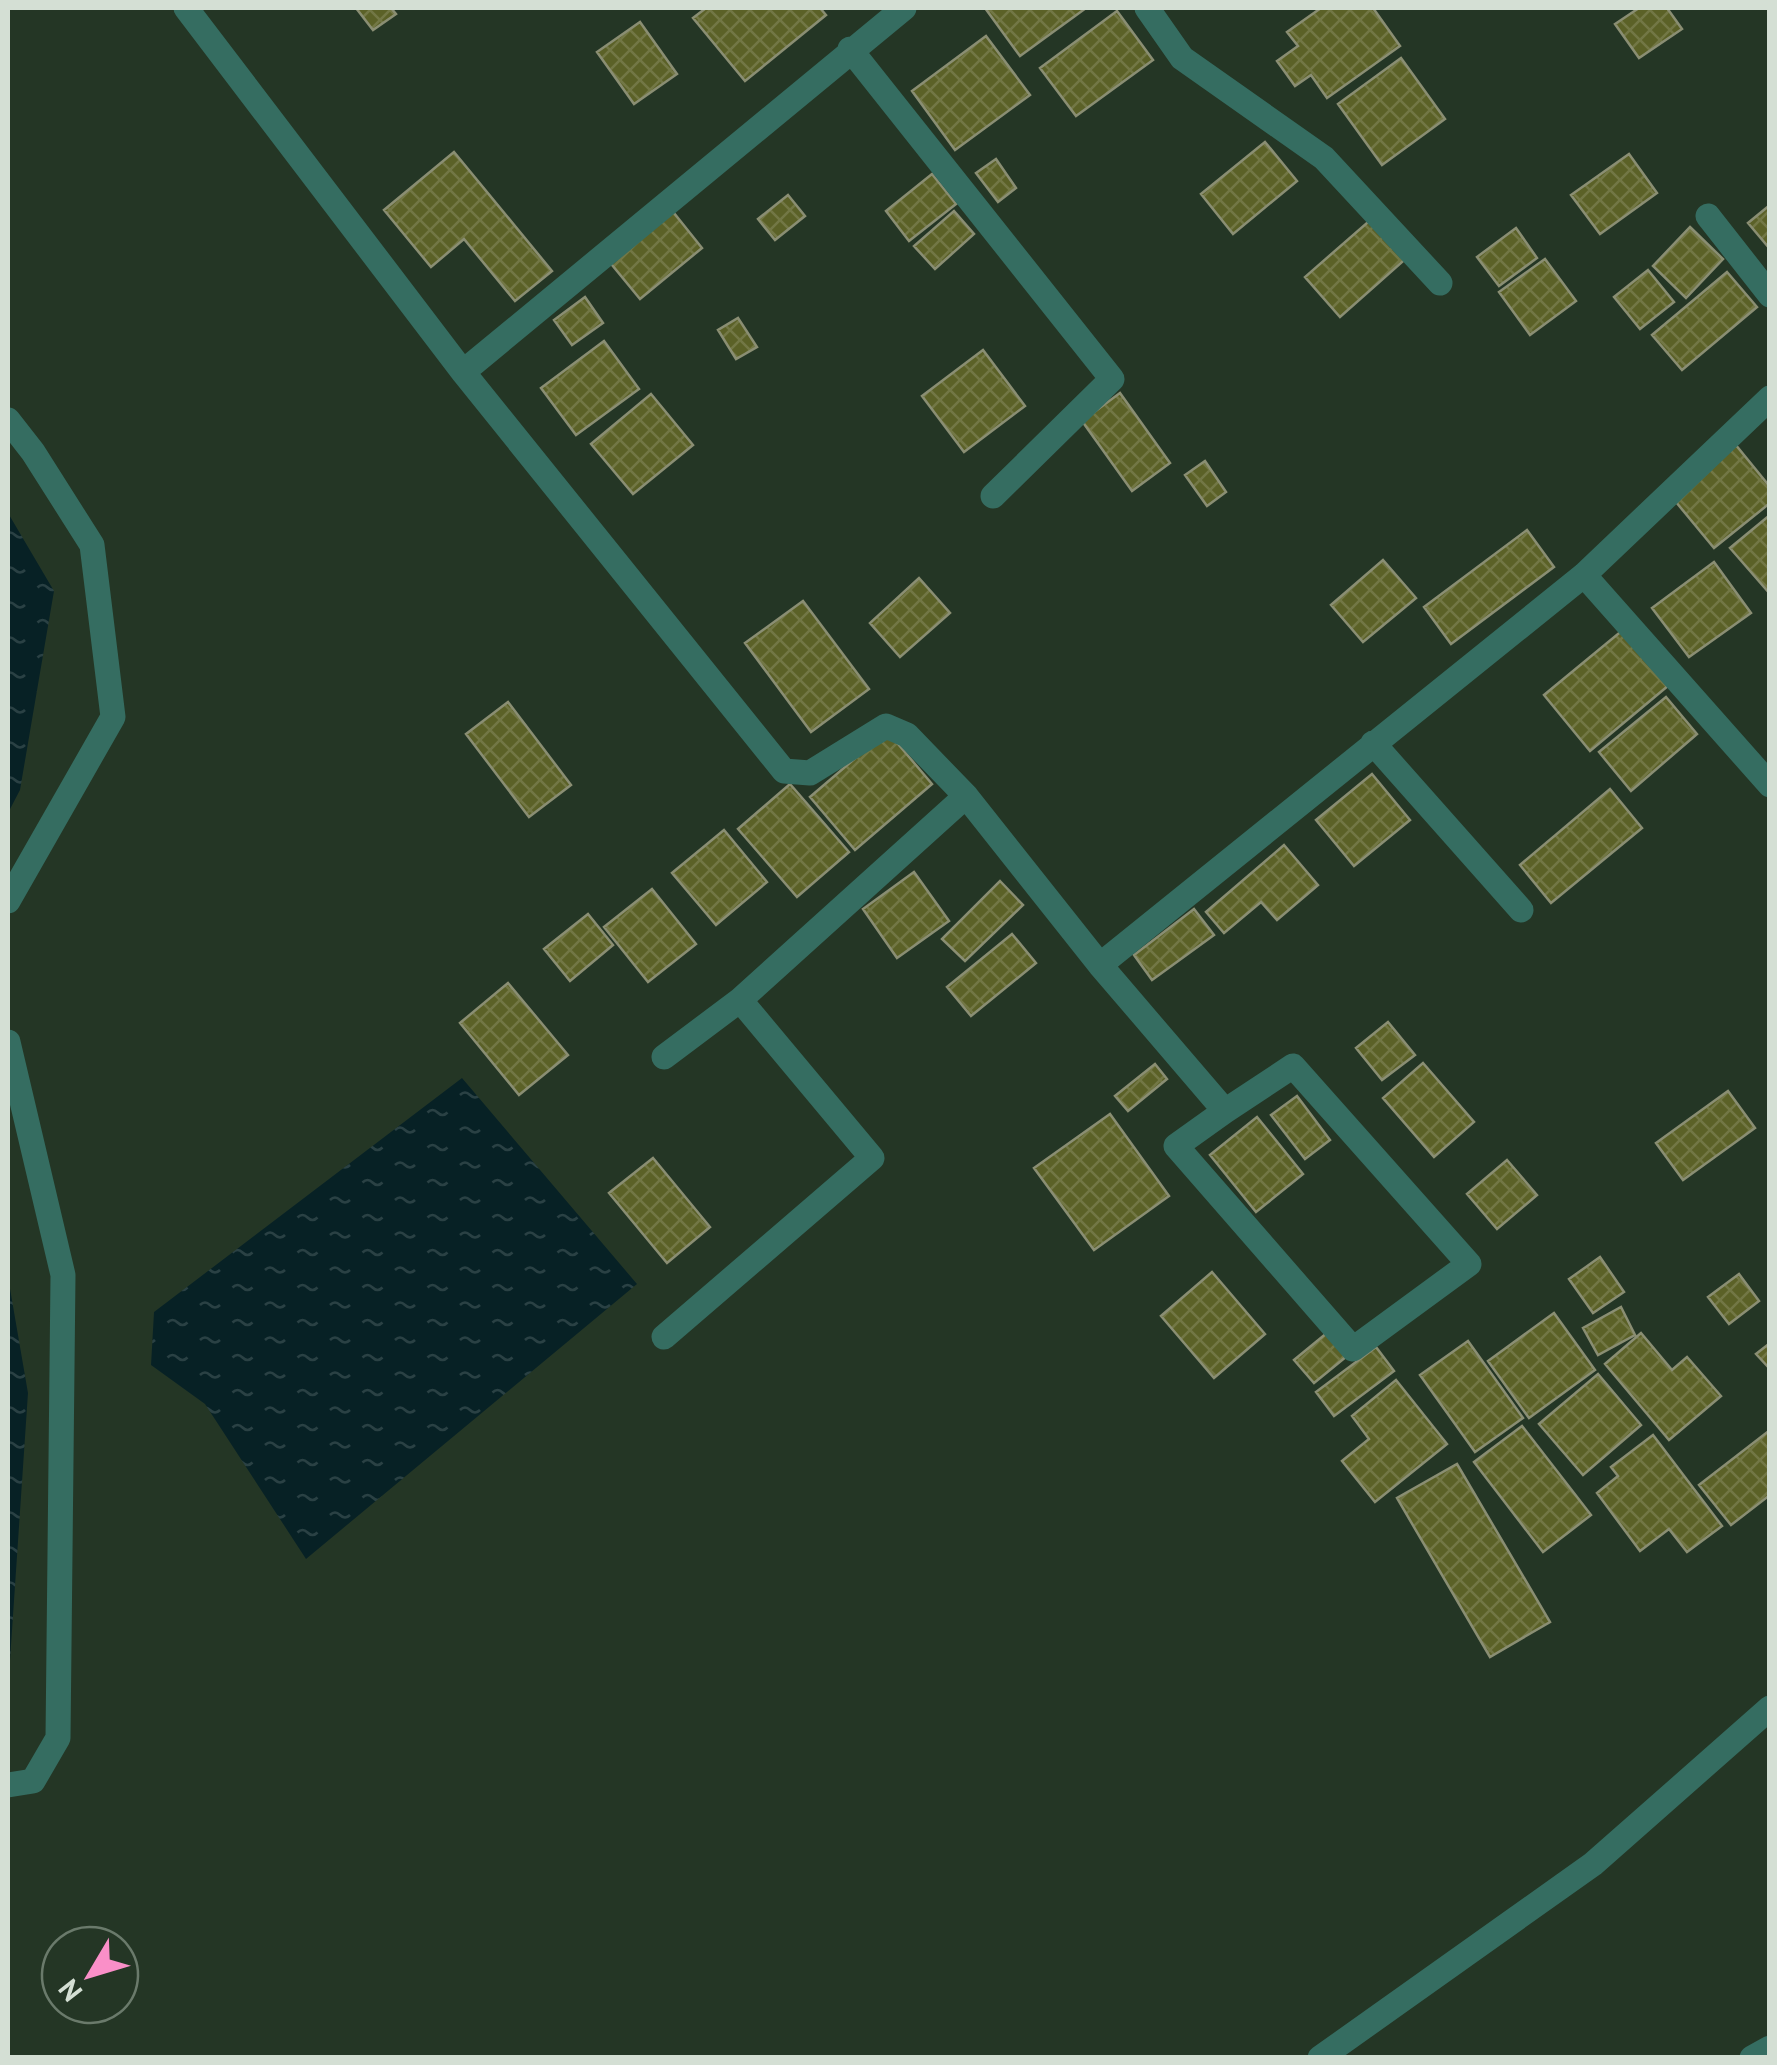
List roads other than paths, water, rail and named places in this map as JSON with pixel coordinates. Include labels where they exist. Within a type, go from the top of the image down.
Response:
[{"type":"street","points":[[186,8],[463,372],[784,771],[810,773],[886,726],[907,735],[966,796],[1100,965],[1225,1111]]},
{"type":"street","points":[[463,372],[904,8]]},
{"type":"street","points":[[1147,8],[1182,58],[1332,165],[1440,283]]},
{"type":"street","points":[[850,49],[1112,380],[993,496]]},
{"type":"street","points":[[1708,216],[1770,295]]},
{"type":"street","points":[[1100,965],[1584,575],[1770,398]]},
{"type":"street","points":[[8,420],[33,452],[92,546],[113,717],[8,901]]},
{"type":"street","points":[[1584,575],[1770,786]]},
{"type":"street","points":[[1373,743],[1521,910]]},
{"type":"street","points":[[664,1056],[740,1000],[966,796]]},
{"type":"street","points":[[664,1337],[872,1158],[740,1000]]},
{"type":"street","points":[[8,1042],[63,1275],[63,1294],[58,1738],[34,1781],[8,1784]]},
{"type":"street","points":[[1293,1066],[1469,1264],[1353,1349],[1176,1146],[1225,1111],[1293,1066]]},
{"type":"street","points":[[1320,2058],[1592,1864],[1770,1708]]},
{"type":"street","points":[[1752,2058],[1770,2048]]},
{"type":"water","points":[[8,513],[54,591],[20,790],[8,813]]},
{"type":"water","points":[[462,1078],[637,1284],[306,1559],[205,1404],[151,1365],[154,1312]]},
{"type":"water","points":[[8,1277],[28,1393],[8,1690]]}]
